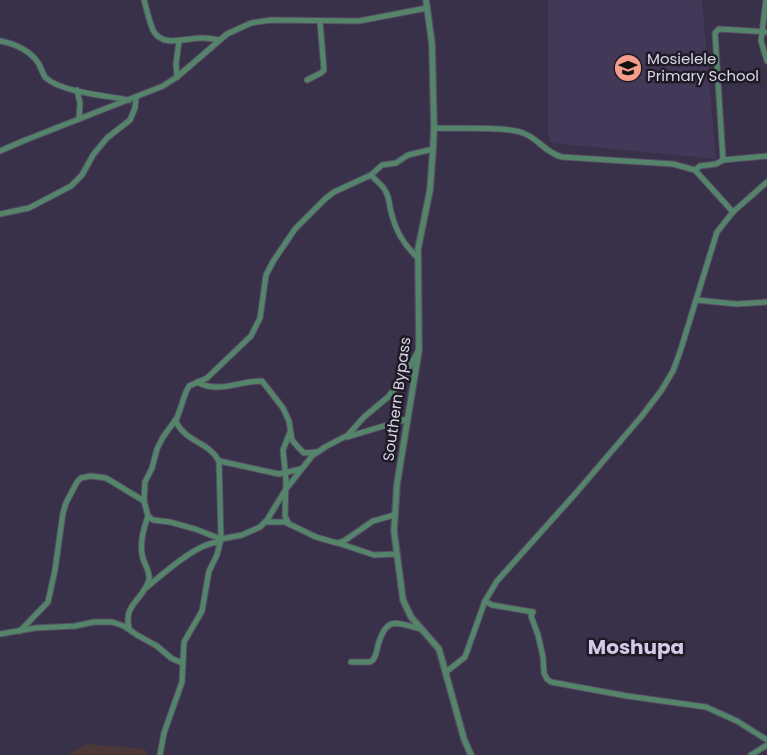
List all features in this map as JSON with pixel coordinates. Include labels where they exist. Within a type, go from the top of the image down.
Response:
[{"type":"street","points":[[144,0],[153,30],[162,39],[179,41],[203,38],[219,40]]},
{"type":"street","name":"Southern Bypass","points":[[426,0],[432,44],[433,149],[431,184],[421,232],[418,258],[419,350],[407,419],[394,515],[396,554],[403,600],[411,617],[439,649],[464,740],[471,755]]},
{"type":"street","points":[[766,0],[764,31],[761,42],[767,61]]},
{"type":"street","points":[[0,151],[163,86],[177,77],[219,40],[251,22],[270,20],[359,21],[427,8]]},
{"type":"street","points":[[307,80],[324,70],[320,22]]},
{"type":"street","points":[[723,160],[715,33],[720,29],[764,31]]},
{"type":"street","points":[[0,41],[28,51],[34,56],[46,77],[57,85],[129,100]]},
{"type":"street","points":[[177,77],[176,64],[179,41]]},
{"type":"street","points":[[78,90],[80,103],[78,119]]},
{"type":"street","points":[[0,214],[29,208],[71,186],[82,175],[93,155],[107,138],[130,120],[135,108],[136,97]]},
{"type":"street","points":[[434,128],[512,130],[528,135],[548,152],[562,157],[673,164],[696,170],[732,212]]},
{"type":"street","points":[[144,590],[149,577],[142,554],[142,543],[148,516],[144,501],[146,482],[157,449],[175,420],[189,386],[207,378],[251,336],[260,318],[266,275],[274,260],[295,229],[325,198],[371,174],[382,165],[396,163],[408,155],[433,149]]},
{"type":"street","points":[[696,170],[700,166],[716,164],[723,160],[767,156]]},
{"type":"street","points":[[371,174],[384,188],[399,234],[409,250],[418,258]]},
{"type":"street","points":[[446,672],[465,657],[485,601],[505,571],[576,493],[661,391],[673,371],[717,232],[732,212],[767,182]]},
{"type":"street","points":[[696,300],[737,304],[767,302]]},
{"type":"street","points":[[344,438],[396,388],[419,350]]},
{"type":"street","points":[[197,382],[214,388],[262,381],[283,408],[294,444],[301,451],[307,453],[316,452],[344,438],[407,419]]},
{"type":"street","points":[[160,755],[164,733],[182,682],[184,642],[202,611],[209,571],[220,541],[219,461],[206,447],[184,434],[175,420]]},
{"type":"street","points":[[289,524],[285,516],[286,473],[283,450],[290,431]]},
{"type":"street","points":[[128,628],[129,610],[144,590],[173,566],[209,543],[253,531],[265,522],[286,489],[316,452]]},
{"type":"street","points":[[219,461],[276,474],[302,469]]},
{"type":"street","points":[[20,630],[48,602],[65,508],[77,482],[81,478],[91,476],[106,478],[144,501]]},
{"type":"street","points":[[338,543],[349,538],[373,521],[394,515]]},
{"type":"street","points":[[148,516],[153,520],[178,524],[220,541]]},
{"type":"street","points":[[265,522],[279,521],[289,524],[316,538],[374,555],[396,554]]},
{"type":"street","points":[[485,601],[498,606],[533,612],[531,616],[538,635],[543,657],[544,673],[551,682],[632,697],[706,707],[737,721],[767,740]]},
{"type":"street","points":[[0,634],[35,628],[75,626],[104,621],[128,628],[157,646],[170,658],[182,663]]},
{"type":"street","points":[[351,662],[370,662],[373,660],[385,627],[390,624],[401,624],[422,629]]},
{"type":"street","points":[[750,755],[767,745]]},
{"type":"shaded area","name":"Mosielele Primary School","points":[[548,0],[702,0],[716,159],[551,143],[548,135]]},
{"type":"shaded area","points":[[87,744],[145,749],[147,755],[67,755]]},
{"type":"place","name":"Mosielele Primary School","points":[[628,68]]},
{"type":"district","name":"Moshupa","points":[[636,647]]}]
